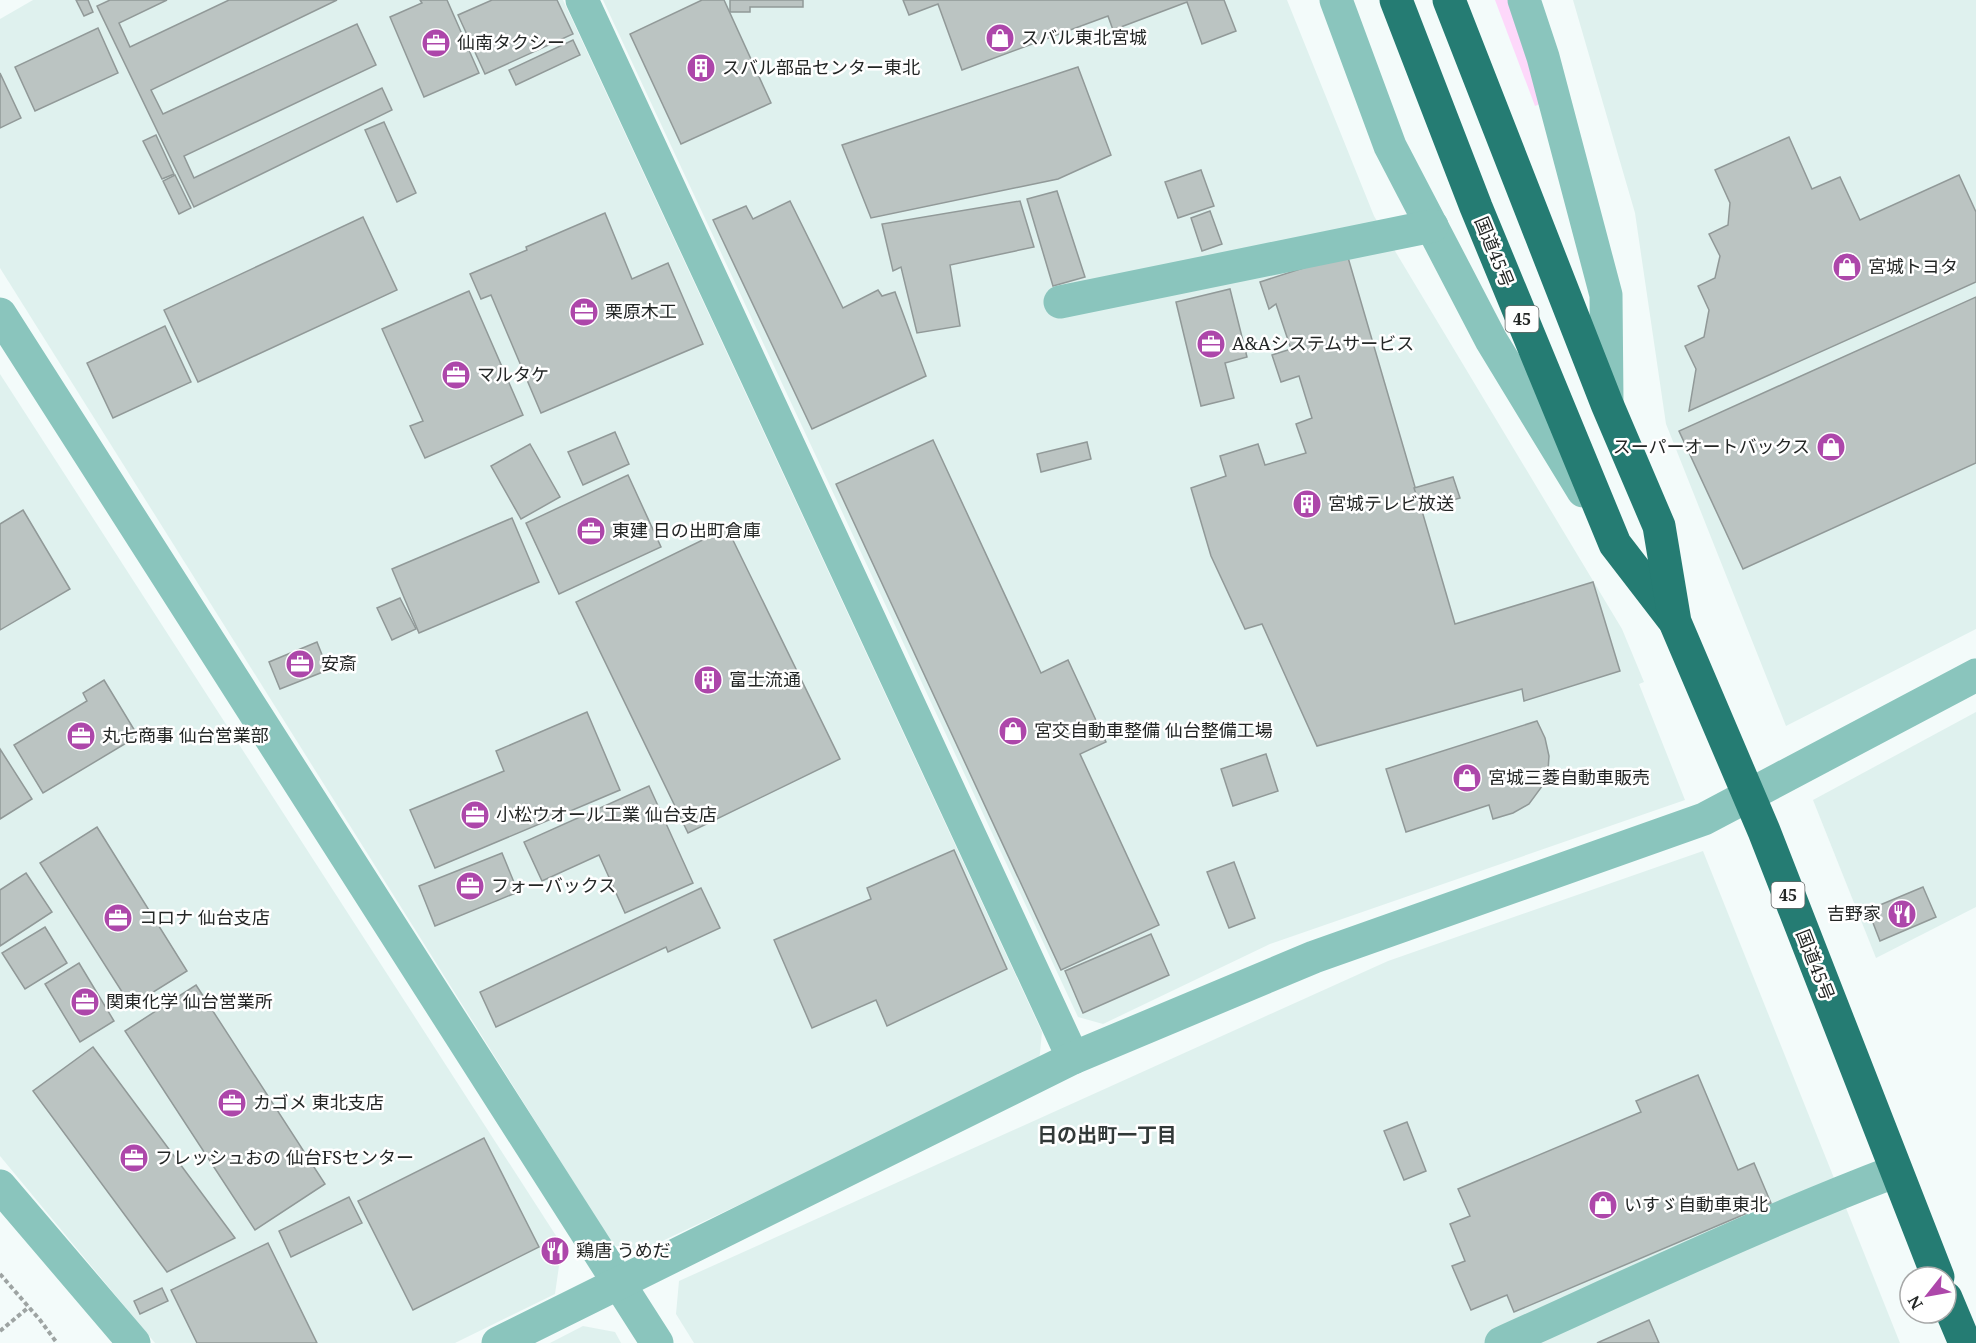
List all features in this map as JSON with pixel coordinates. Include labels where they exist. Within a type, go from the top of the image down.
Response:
[{"type":"highway","points":[[1390,0],[1413,44]]},
{"type":"highway","name":"国道45号","points":[[1396,0],[1476,207],[1615,544],[1675,622]]},
{"type":"highway","name":"国道45号","points":[[1454,8],[1607,404],[1659,526],[1675,622],[1749,795],[1933,1265]]},
{"type":"highway","points":[[1957,1325],[1965,1343]]},
{"type":"street","points":[[582,0],[1073,1058]]},
{"type":"street","points":[[1336,0],[1390,146],[1491,340],[1615,544]]},
{"type":"street","points":[[1524,0],[1543,57],[1606,295],[1607,404]]},
{"type":"street","points":[[1060,302],[1432,226]]},
{"type":"street","points":[[0,314],[657,1343]]},
{"type":"street","points":[[498,1343],[1073,1058],[1314,957],[1704,819],[1976,675]]},
{"type":"street","points":[[1501,1343],[1659,1271],[1896,1171]]},
{"type":"street","points":[[0,1185],[134,1343]]},
{"type":"path","points":[[0,1274],[57,1343]]},
{"type":"path","points":[[0,1330],[29,1307]]},
{"type":"shaded area","points":[[33,0],[563,0],[1042,1032],[1039,1063],[639,1252],[613,1245],[0,268],[0,19]]},
{"type":"shaded area","points":[[603,0],[1287,0],[1374,216],[1622,629],[1644,682],[1639,684],[1685,800],[1270,944],[1103,1024],[1078,1017]]},
{"type":"shaded area","points":[[1495,0],[1516,0],[1547,101],[1535,106]]},
{"type":"shaded area","points":[[1573,0],[1976,0],[1976,629],[1786,726],[1666,424],[1635,213]]},
{"type":"shaded area","points":[[0,374],[562,1245],[555,1294],[455,1343],[155,1343],[0,1156]]},
{"type":"shaded area","points":[[1976,712],[1976,907],[1876,958],[1813,800]]},
{"type":"shaded area","points":[[1703,851],[1900,1343],[694,1343],[676,1314],[679,1281],[1388,961]]},
{"type":"shaded area","points":[[583,1326],[615,1332],[621,1343],[550,1343]]},
{"type":"building","points":[[76,0],[88,0],[93,12],[84,16]]},
{"type":"building","points":[[110,0],[167,0],[119,23],[130,47],[229,0],[337,0],[151,90],[163,114],[357,24],[376,65],[184,156],[194,178],[382,88],[392,110],[194,207],[97,6]]},
{"type":"building","points":[[420,0],[447,0],[479,73],[424,97],[390,17],[422,3]]},
{"type":"building","points":[[492,0],[557,0],[573,34],[485,74],[458,15]]},
{"type":"building","name":"スバル部品センター東北","points":[[702,0],[724,0],[771,103],[681,144],[630,34]]},
{"type":"building","points":[[730,0],[803,0],[803,7],[750,7],[750,12],[730,12]]},
{"type":"building","name":"スバル東北宮城","points":[[903,0],[1224,0],[1236,31],[1202,44],[1187,2],[1113,30],[1108,16],[962,70],[938,4],[909,15]]},
{"type":"building","points":[[98,28],[118,73],[35,111],[15,67]]},
{"type":"building","points":[[573,40],[580,55],[516,85],[509,70]]},
{"type":"building","points":[[1078,67],[1111,155],[1058,179],[871,218],[842,145]]},
{"type":"building","points":[[0,73],[21,118],[0,128]]},
{"type":"building","points":[[384,122],[416,193],[397,202],[365,130]]},
{"type":"building","points":[[156,135],[174,174],[162,179],[143,141]]},
{"type":"building","name":"宮城トヨタ","points":[[1789,137],[1812,189],[1840,177],[1860,220],[1959,175],[1976,212],[1976,282],[1689,411],[1696,369],[1685,346],[1704,337],[1709,310],[1698,286],[1715,278],[1720,256],[1709,234],[1728,225],[1730,203],[1715,170]]},
{"type":"building","points":[[1201,170],[1214,206],[1178,218],[1165,182]]},
{"type":"building","points":[[175,175],[191,208],[179,214],[163,181]]},
{"type":"building","points":[[1057,191],[1085,277],[1053,286],[1027,199]]},
{"type":"building","points":[[790,201],[843,308],[878,290],[882,296],[895,292],[926,376],[812,429],[713,220],[746,206],[753,219]]},
{"type":"building","points":[[1020,201],[1034,247],[950,265],[960,326],[917,333],[901,267],[893,271],[882,224]]},
{"type":"building","points":[[1210,211],[1222,244],[1202,251],[1191,218]]},
{"type":"building","points":[[605,213],[632,279],[668,263],[703,344],[541,413],[491,295],[481,299],[470,274]]},
{"type":"building","points":[[363,217],[397,290],[198,382],[164,310]]},
{"type":"building","name":"宮城テレビ放送","points":[[1347,254],[1455,624],[1593,582],[1620,671],[1524,701],[1522,689],[1317,746],[1262,624],[1245,629],[1211,556],[1191,488],[1226,476],[1220,456],[1258,444],[1265,465],[1306,453],[1296,424],[1312,418],[1299,376],[1281,382],[1272,355],[1291,349],[1276,304],[1269,309],[1260,282]]},
{"type":"building","points":[[1230,289],[1247,357],[1225,363],[1234,398],[1201,406],[1176,302]]},
{"type":"building","points":[[469,291],[523,415],[425,458],[410,426],[423,421],[382,329]]},
{"type":"building","name":"スーパーオートバックス","points":[[1976,297],[1976,463],[1743,569],[1679,431]]},
{"type":"building","points":[[165,326],[191,382],[113,418],[87,363]]},
{"type":"building","points":[[615,432],[629,464],[583,485],[568,452]]},
{"type":"building","points":[[933,440],[1041,673],[1068,660],[1106,742],[1080,754],[1159,925],[1061,970],[836,484]]},
{"type":"building","points":[[1087,442],[1091,459],[1041,472],[1037,454]]},
{"type":"building","points":[[530,444],[560,497],[521,519],[491,466]]},
{"type":"building","points":[[628,475],[661,547],[559,594],[526,523]]},
{"type":"building","points":[[1453,477],[1460,498],[1421,509],[1414,488]]},
{"type":"building","points":[[23,510],[70,589],[0,630],[0,524]]},
{"type":"building","points":[[512,518],[539,582],[419,633],[392,569]]},
{"type":"building","name":"富士流通","points":[[727,528],[840,759],[688,833],[576,602]]},
{"type":"building","points":[[400,598],[416,629],[392,640],[377,608]]},
{"type":"building","points":[[317,642],[328,670],[280,689],[269,662]]},
{"type":"building","points":[[104,680],[138,736],[43,793],[14,745],[87,701],[83,693]]},
{"type":"building","points":[[587,712],[620,790],[435,868],[410,810],[504,771],[496,751]]},
{"type":"building","name":"宮城三菱自動車販売","points":[[1537,721],[1545,738],[1549,756],[1548,771],[1543,785],[1529,804],[1513,813],[1493,819],[1489,805],[1406,832],[1386,769]]},
{"type":"building","points":[[0,749],[32,799],[0,819]]},
{"type":"building","points":[[1266,754],[1278,791],[1233,806],[1221,769]]},
{"type":"building","points":[[649,786],[693,883],[625,913],[599,855],[542,881],[524,842]]},
{"type":"building","points":[[97,827],[187,971],[131,1006],[40,863]]},
{"type":"building","points":[[954,850],[1007,969],[887,1026],[876,1000],[812,1028],[774,940],[871,899],[867,888]]},
{"type":"building","points":[[502,853],[518,892],[435,926],[419,886]]},
{"type":"building","points":[[1234,862],[1255,918],[1229,928],[1207,872]]},
{"type":"building","points":[[26,873],[52,912],[0,946],[0,890]]},
{"type":"building","name":"吉野家","points":[[1923,887],[1936,917],[1880,941],[1868,910]]},
{"type":"building","points":[[701,888],[720,928],[668,952],[666,947],[496,1027],[480,992]]},
{"type":"building","points":[[45,927],[67,963],[25,989],[2,953]]},
{"type":"building","points":[[1151,934],[1169,975],[1083,1013],[1065,971]]},
{"type":"building","points":[[79,963],[114,1021],[80,1042],[45,984]]},
{"type":"building","points":[[196,985],[325,1184],[255,1230],[125,1031]]},
{"type":"building","points":[[93,1047],[235,1238],[167,1272],[33,1091]]},
{"type":"building","points":[[1698,1075],[1738,1170],[1754,1163],[1771,1203],[1514,1312],[1507,1295],[1471,1310],[1452,1266],[1465,1261],[1450,1224],[1470,1216],[1458,1189],[1641,1112],[1636,1101]]},
{"type":"building","points":[[1407,1122],[1426,1171],[1404,1180],[1384,1131]]},
{"type":"building","points":[[484,1138],[539,1247],[413,1310],[358,1201]]},
{"type":"building","points":[[349,1197],[362,1223],[291,1257],[279,1231]]},
{"type":"building","points":[[268,1243],[317,1343],[197,1343],[171,1290]]},
{"type":"building","points":[[162,1288],[168,1301],[140,1314],[134,1301]]},
{"type":"building","points":[[1649,1320],[1659,1343],[1597,1343]]},
{"type":"place","name":"スバル東北宮城","points":[[1000,38]]},
{"type":"place","name":"仙南タクシー","points":[[436,43]]},
{"type":"place","name":"スバル部品センター東北","points":[[701,68]]},
{"type":"place","name":"宮城トヨタ","points":[[1847,267]]},
{"type":"place","name":"栗原木工","points":[[584,312]]},
{"type":"place","name":"A&Aシステムサービス","points":[[1211,344]]},
{"type":"place","name":"マルタケ","points":[[456,375]]},
{"type":"place","name":"スーパーオートバックス","points":[[1831,447]]},
{"type":"place","name":"宮城テレビ放送","points":[[1307,504]]},
{"type":"place","name":"東建 日の出町倉庫","points":[[591,531]]},
{"type":"place","name":"安斎","points":[[300,664]]},
{"type":"place","name":"富士流通","points":[[708,680]]},
{"type":"place","name":"宮交自動車整備 仙台整備工場","points":[[1013,731]]},
{"type":"place","name":"丸七商事 仙台営業部","points":[[81,736]]},
{"type":"place","name":"宮城三菱自動車販売","points":[[1467,778]]},
{"type":"place","name":"小松ウオール工業 仙台支店","points":[[475,815]]},
{"type":"place","name":"フォーバックス","points":[[470,886]]},
{"type":"place","name":"吉野家","points":[[1902,914]]},
{"type":"place","name":"コロナ 仙台支店","points":[[118,918]]},
{"type":"place","name":"関東化学 仙台営業所","points":[[85,1002]]},
{"type":"place","name":"カゴメ 東北支店","points":[[232,1103]]},
{"type":"place","name":"フレッシュおの 仙台FSセンター","points":[[134,1158]]},
{"type":"place","name":"いすゞ自動車東北","points":[[1603,1205]]},
{"type":"place","name":"鶏唐 うめだ","points":[[555,1251]]},
{"type":"district","name":"日の出町一丁目","points":[[1107,1135]]}]
